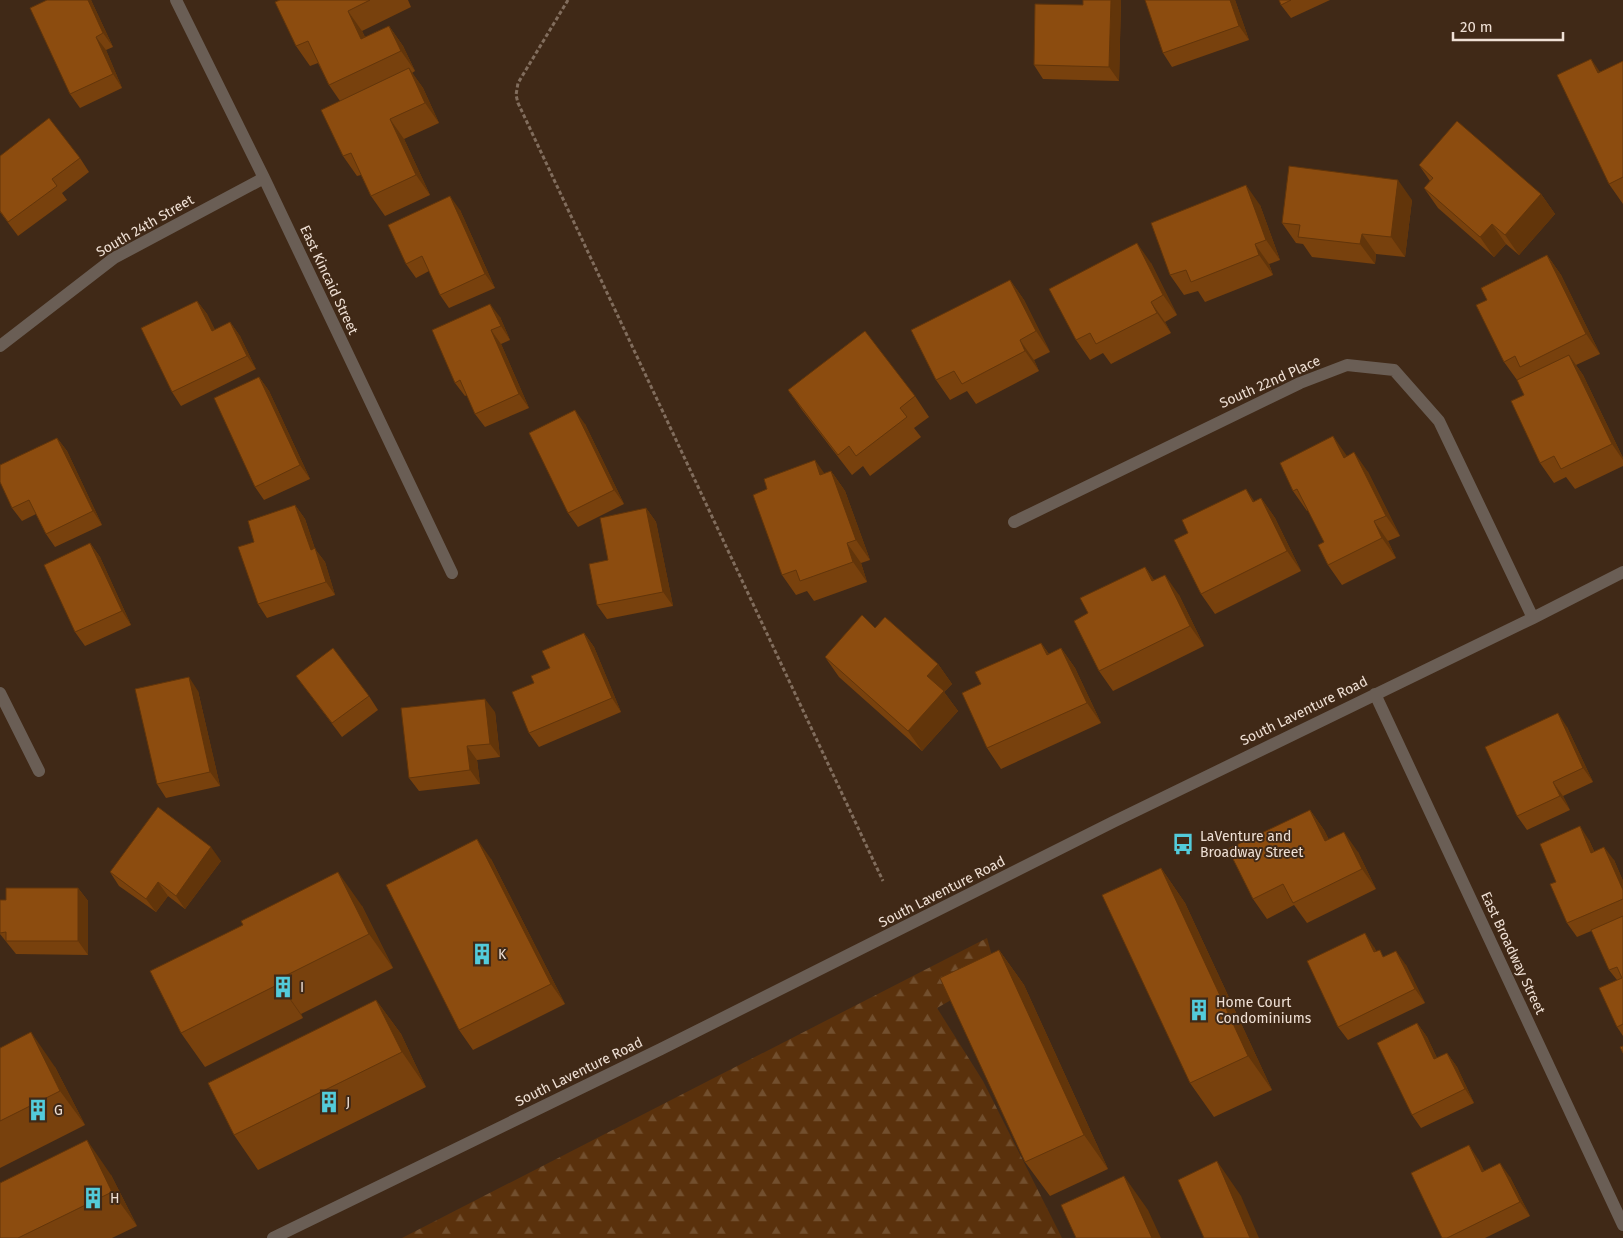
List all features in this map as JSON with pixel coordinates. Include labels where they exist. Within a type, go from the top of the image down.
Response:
[{"type":"street","name":"East Kincaid Street","points":[[176,0],[264,178],[452,573]]},
{"type":"street","name":"South 24th Street","points":[[0,346],[114,258],[264,178]]},
{"type":"street","name":"South 22nd Place","points":[[1014,522],[1300,383],[1347,365],[1394,370],[1439,421],[1533,618]]},
{"type":"street","name":"South Laventure Road","points":[[274,1238],[661,1049],[1113,822],[1533,618],[1623,572]]},
{"type":"street","points":[[0,693],[39,771]]},
{"type":"street","name":"East Broadway Street","points":[[1375,694],[1623,1225]]},
{"type":"path","points":[[568,0],[518,83],[516,95],[518,103],[883,881]]},
{"type":"green space","points":[[987,938],[997,974],[937,1008],[983,1081],[1062,1238],[402,1238]]},
{"type":"building","points":[[47,0],[88,0],[103,33],[96,37],[113,74],[70,94],[30,8]]},
{"type":"building","points":[[280,0],[370,0],[348,11],[361,39],[389,26],[401,51],[329,85],[308,41],[296,46],[275,2]]},
{"type":"building","points":[[1083,0],[1111,0],[1109,67],[1034,65],[1035,4],[1083,5]]},
{"type":"building","points":[[1145,0],[1230,0],[1239,26],[1163,53]]},
{"type":"building","points":[[1279,0],[1291,0],[1281,5]]},
{"type":"building","points":[[1591,59],[1598,73],[1623,61],[1623,177],[1609,184],[1557,75]]},
{"type":"building","points":[[409,68],[425,103],[390,119],[416,175],[371,196],[351,153],[343,156],[321,110]]},
{"type":"building","points":[[49,118],[80,158],[52,179],[57,186],[8,222],[0,211],[0,156]]},
{"type":"building","points":[[1457,121],[1541,194],[1505,235],[1492,224],[1480,237],[1424,188],[1433,178],[1419,165]]},
{"type":"building","points":[[1289,166],[1398,180],[1391,237],[1362,234],[1360,244],[1298,237],[1300,225],[1282,223]]},
{"type":"building","points":[[1246,185],[1266,240],[1255,244],[1259,255],[1191,282],[1186,270],[1170,275],[1151,223]]},
{"type":"building","points":[[450,196],[485,274],[440,295],[422,256],[406,264],[388,225]]},
{"type":"building","points":[[1137,243],[1163,295],[1151,302],[1157,313],[1096,344],[1090,333],[1076,340],[1049,289]]},
{"type":"building","points":[[1547,255],[1586,334],[1520,367],[1515,356],[1504,362],[1476,305],[1487,300],[1481,288]]},
{"type":"building","points":[[1010,280],[1036,331],[1020,340],[1025,351],[962,384],[954,371],[936,380],[911,330]]},
{"type":"building","points":[[197,301],[212,331],[230,322],[247,356],[172,392],[141,328]]},
{"type":"building","points":[[490,304],[501,326],[491,330],[519,394],[475,414],[460,380],[455,383],[432,330]]},
{"type":"building","points":[[865,331],[915,396],[900,408],[907,417],[856,456],[849,446],[838,455],[788,390]]},
{"type":"building","points":[[1569,355],[1612,444],[1561,469],[1554,456],[1540,463],[1511,401],[1524,395],[1517,380]]},
{"type":"building","points":[[259,377],[300,465],[255,487],[214,398]]},
{"type":"building","points":[[575,410],[614,490],[568,513],[529,433]]},
{"type":"building","points":[[1333,436],[1344,458],[1354,452],[1386,516],[1374,521],[1382,538],[1328,565],[1318,545],[1324,542],[1297,489],[1293,491],[1280,463]]},
{"type":"building","points":[[57,438],[93,511],[46,534],[29,500],[12,508],[0,482],[0,465]]},
{"type":"building","points":[[815,460],[820,475],[831,471],[856,540],[847,543],[853,562],[800,581],[796,570],[782,575],[753,495],[767,489],[764,479]]},
{"type":"building","points":[[1246,489],[1253,502],[1261,498],[1287,551],[1201,594],[1174,540],[1188,533],[1182,520]]},
{"type":"building","points":[[295,505],[311,550],[315,548],[326,582],[258,604],[238,547],[254,542],[248,521]]},
{"type":"building","points":[[646,508],[663,592],[597,605],[589,564],[608,560],[600,518]]},
{"type":"building","points":[[90,543],[122,611],[75,632],[44,565]]},
{"type":"building","points":[[1145,567],[1152,581],[1165,575],[1190,626],[1099,671],[1074,621],[1088,613],[1080,598]]},
{"type":"building","points":[[862,615],[875,628],[885,617],[938,664],[927,676],[944,691],[908,731],[825,657]]},
{"type":"building","points":[[584,633],[612,698],[529,733],[512,692],[534,683],[531,676],[550,668],[542,651]]},
{"type":"building","points":[[1041,643],[1047,655],[1061,648],[1087,703],[987,748],[962,693],[981,684],[975,672]]},
{"type":"building","points":[[333,648],[369,696],[332,723],[296,676]]},
{"type":"building","points":[[189,677],[210,772],[157,784],[135,689]]},
{"type":"building","points":[[485,699],[490,744],[467,746],[470,770],[409,778],[401,708]]},
{"type":"building","points":[[1558,713],[1583,768],[1553,782],[1560,796],[1517,816],[1485,747]]},
{"type":"building","points":[[158,807],[211,847],[176,896],[158,882],[146,899],[110,872]]},
{"type":"building","points":[[1310,810],[1325,841],[1344,832],[1362,869],[1293,903],[1283,884],[1253,899],[1228,849]]},
{"type":"building","points":[[1580,826],[1591,853],[1604,847],[1623,890],[1623,899],[1567,923],[1550,884],[1556,882],[1540,844]]},
{"type":"building","name":"K","points":[[477,839],[551,984],[459,1030],[386,885]]},
{"type":"building","name":"Home Court Condominiums","points":[[1161,868],[1248,1056],[1190,1083],[1102,895]]},
{"type":"building","points":[[338,872],[369,934],[277,980],[279,984],[181,1033],[150,971],[243,925],[241,921]]},
{"type":"building","points":[[6,888],[78,888],[78,941],[6,941],[6,932],[0,933],[0,900],[6,900]]},
{"type":"building","points":[[1623,916],[1623,1024],[1617,1027],[1599,988],[1622,978],[1617,967],[1609,970],[1591,930]]},
{"type":"building","points":[[1365,933],[1374,952],[1380,950],[1383,957],[1396,951],[1415,989],[1338,1027],[1307,961]]},
{"type":"building","points":[[999,950],[1084,1135],[1025,1162],[940,978]]},
{"type":"building","points":[[376,1000],[402,1052],[234,1135],[208,1083]]},
{"type":"building","points":[[1417,1023],[1434,1059],[1447,1053],[1465,1089],[1412,1115],[1377,1043]]},
{"type":"building","points":[[31,1032],[60,1091],[0,1121],[0,1048]]},
{"type":"building","points":[[87,1140],[112,1192],[18,1238],[0,1238],[0,1183]]},
{"type":"building","points":[[1469,1145],[1482,1172],[1500,1163],[1520,1202],[1447,1238],[1442,1238],[1411,1173]]},
{"type":"building","points":[[1217,1161],[1250,1238],[1204,1238],[1178,1180]]},
{"type":"building","points":[[1124,1176],[1152,1238],[1076,1238],[1061,1205]]},
{"type":"place","name":"LaVenture and Broadway Street","points":[[1183,844]]},
{"type":"place","name":"K","points":[[482,954]]},
{"type":"place","name":"I","points":[[283,987]]},
{"type":"place","name":"Home Court Condominiums","points":[[1199,1010]]},
{"type":"place","name":"J","points":[[329,1102]]},
{"type":"place","name":"G","points":[[38,1110]]},
{"type":"place","name":"H","points":[[93,1198]]}]
